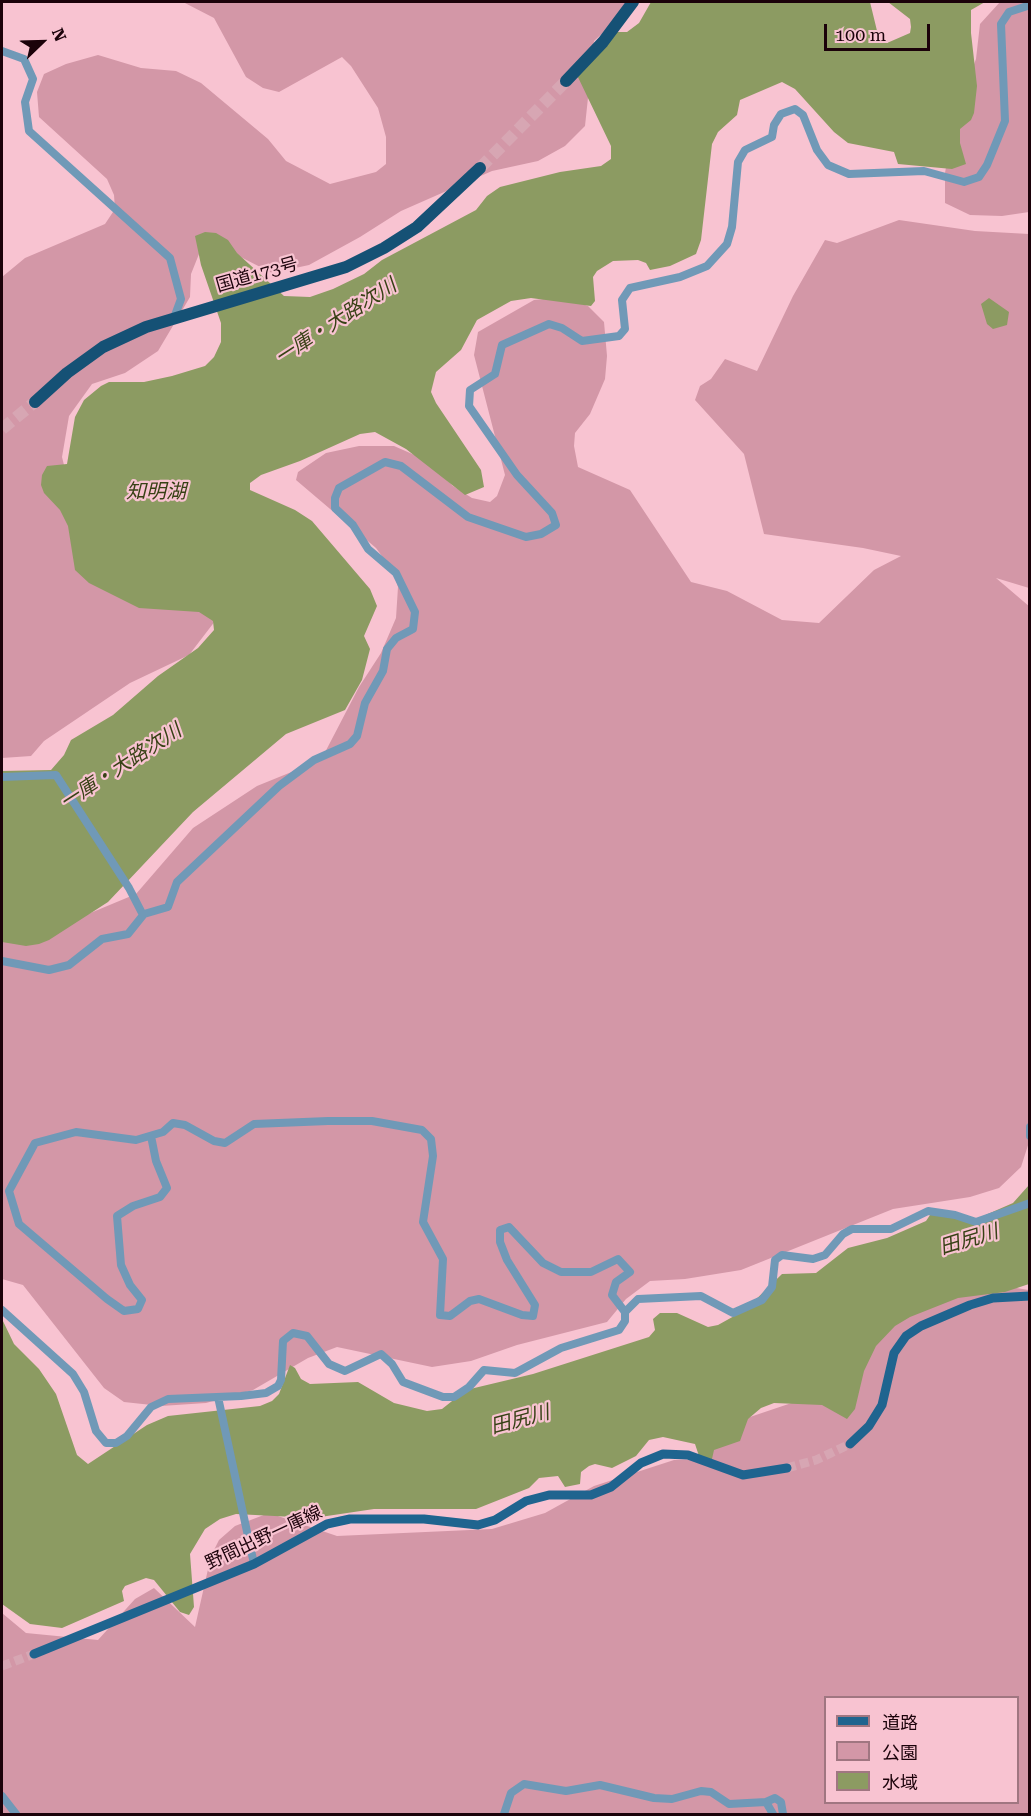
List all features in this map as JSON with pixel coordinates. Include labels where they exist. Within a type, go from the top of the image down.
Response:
[{"type":"highway","points":[[566,81],[603,42],[630,5]]},
{"type":"highway","name":"国道173号","points":[[35,402],[66,373],[103,347],[146,327],[346,267],[384,249],[417,227],[480,168]]},
{"type":"main road","points":[[850,1444],[869,1426],[882,1405],[894,1353],[906,1336],[921,1326],[970,1305],[993,1298],[1029,1296]]},
{"type":"main road","name":"野間出野一庫線","points":[[34,1654],[254,1564],[306,1534],[339,1522],[424,1519],[478,1525],[495,1520],[526,1501],[549,1495],[591,1495],[611,1487],[651,1456],[675,1453],[743,1474],[787,1468]]},
{"type":"street","points":[[2,961],[49,970],[69,965],[102,939],[128,934],[143,915],[168,907],[177,882],[279,786],[314,760],[350,744],[357,736],[364,703],[383,671],[387,649],[396,638],[413,629],[415,612],[396,573],[368,549],[354,525],[335,508],[335,498],[339,488],[385,462],[401,466],[468,517],[526,537],[541,534],[556,525],[552,513],[517,475],[469,406],[470,390],[495,374],[502,345],[549,324],[562,328],[582,341],[619,336],[625,329],[622,300],[630,288],[680,277],[707,266],[727,244],[732,227],[738,162],[745,150],[772,137],[774,125],[781,114],[795,109],[803,115],[818,150],[828,165],[849,174],[924,171],[964,182],[979,177],[987,165],[1005,121],[1001,24],[1009,12],[1029,5]]},
{"type":"street","points":[[2,51],[24,60],[33,79],[25,102],[29,131],[170,258],[181,299],[174,318]]},
{"type":"street","points":[[2,777],[56,775],[129,888],[143,915]]},
{"type":"street","points":[[2,1310],[73,1374],[84,1392],[96,1431],[106,1443],[116,1443],[122,1440],[151,1407],[168,1400],[266,1393],[278,1386],[281,1380],[283,1341],[293,1333],[307,1336],[329,1364],[345,1371],[381,1354],[392,1364],[403,1382],[443,1398],[454,1397],[469,1387],[484,1370],[515,1373],[561,1348],[619,1330],[625,1321],[625,1312],[612,1295],[616,1282],[630,1272],[618,1259],[591,1272],[561,1272],[543,1263],[509,1227],[500,1230],[500,1242],[507,1260],[535,1305],[533,1316],[522,1315],[479,1299],[470,1301],[450,1316],[440,1314],[443,1259],[423,1222],[433,1156],[430,1139],[422,1130],[372,1121],[254,1124],[225,1143],[214,1141],[184,1125],[173,1123],[163,1132],[136,1140],[76,1132],[35,1143],[9,1191],[19,1224],[106,1299],[124,1311],[138,1309],[142,1300],[130,1285],[121,1265],[117,1216],[133,1206],[160,1197],[167,1188],[164,1174],[156,1161],[151,1136]]},
{"type":"street","points":[[1029,1127],[1029,1136]]},
{"type":"street","points":[[625,1312],[638,1299],[701,1296],[733,1313],[762,1300],[772,1287],[775,1260],[782,1255],[813,1259],[825,1255],[843,1234],[852,1229],[891,1229],[928,1211],[955,1215],[976,1222],[999,1216],[1029,1203]]},
{"type":"street","points":[[218,1397],[254,1564]]},
{"type":"street","points":[[504,1815],[511,1793],[524,1784],[566,1791],[600,1785],[654,1798],[672,1799],[701,1791],[711,1792],[729,1804],[766,1802],[775,1798],[780,1802],[783,1815]]},
{"type":"street","points":[[2,1796],[16,1815]]},
{"type":"street","points":[[766,1802],[773,1815]]},
{"type":"green space","points":[[183,2],[636,2],[594,41],[585,126],[565,146],[538,161],[492,171],[401,211],[309,265],[272,273],[223,248],[199,254],[191,274],[190,297],[158,351],[125,373],[92,384],[69,416],[62,457],[72,497],[222,612],[189,655],[130,683],[44,741],[31,756],[2,758],[2,277],[25,258],[105,224],[115,209],[114,195],[107,179],[39,117],[37,92],[44,74],[66,64],[98,55],[141,68],[176,71],[201,83],[268,139],[286,161],[330,184],[376,172],[386,164],[386,137],[378,108],[351,66],[342,57],[279,92],[263,88],[246,77],[214,18]]},
{"type":"green space","points":[[1000,2],[1029,2],[1029,212],[1002,216],[970,215],[945,203],[945,173],[955,115],[976,59],[980,24]]},
{"type":"green space","points":[[899,220],[975,231],[1029,234],[1029,588],[996,578],[1030,607],[1030,1139],[1021,1167],[999,1188],[970,1197],[893,1209],[741,1270],[685,1279],[650,1281],[626,1299],[607,1322],[517,1345],[471,1361],[432,1367],[337,1347],[308,1358],[253,1390],[206,1403],[161,1406],[124,1402],[104,1388],[23,1285],[2,1279],[2,934],[52,929],[136,894],[193,828],[257,786],[321,760],[359,687],[381,653],[396,618],[398,587],[393,571],[376,548],[296,480],[298,472],[326,453],[359,446],[394,446],[426,460],[453,486],[472,498],[490,502],[497,496],[505,475],[474,355],[478,332],[534,300],[562,297],[588,306],[604,322],[607,356],[605,379],[590,414],[575,433],[574,446],[578,467],[630,490],[691,582],[727,591],[782,620],[819,623],[874,570],[901,556],[863,548],[764,534],[744,454],[695,400],[700,386],[711,379],[725,359],[757,371],[793,296],[825,240],[837,243]]},
{"type":"green space","points":[[1010,1287],[1029,1290],[1029,1814],[2,1814],[2,1613],[26,1633],[98,1640],[135,1599],[154,1588],[195,1627],[211,1556],[219,1540],[235,1526],[269,1513],[337,1536],[492,1529],[545,1513],[594,1486],[674,1460],[700,1459],[747,1418],[839,1387],[890,1326],[944,1296]]},
{"type":"water","name":"知明湖","points":[[651,2],[870,2],[879,39],[887,43],[910,33],[911,27],[910,19],[888,2],[985,2],[971,10],[971,33],[977,86],[974,113],[971,120],[960,129],[960,143],[966,164],[952,169],[898,164],[894,152],[848,143],[834,132],[795,89],[782,82],[740,100],[737,115],[718,132],[712,144],[701,240],[696,254],[670,266],[650,270],[646,263],[638,260],[613,261],[597,271],[593,277],[595,301],[591,306],[531,298],[511,301],[477,320],[461,350],[436,372],[431,392],[481,470],[484,487],[465,495],[406,449],[375,432],[360,434],[300,461],[261,475],[250,483],[250,490],[295,510],[312,521],[370,589],[377,606],[364,636],[370,649],[362,680],[345,710],[286,734],[193,812],[108,902],[39,944],[26,946],[2,942],[2,771],[51,770],[64,755],[71,740],[113,715],[158,676],[198,648],[214,630],[213,621],[199,612],[139,608],[89,583],[75,570],[68,526],[60,510],[44,493],[41,485],[42,475],[47,466],[67,464],[75,417],[84,400],[101,386],[109,382],[144,382],[172,376],[205,366],[214,357],[221,342],[221,323],[201,265],[195,236],[205,232],[216,233],[228,240],[237,253],[284,296],[310,297],[364,274],[382,260],[476,210],[487,196],[500,187],[560,172],[601,166],[611,159],[611,146],[576,73],[609,32],[627,32],[639,23]]},
{"type":"water","points":[[989,298],[1009,312],[1007,325],[993,329],[987,324],[981,304]]},
{"type":"water","name":"田尻川","points":[[1029,1185],[1029,1284],[1005,1292],[958,1298],[910,1317],[895,1326],[876,1346],[864,1371],[855,1409],[847,1419],[822,1405],[774,1403],[761,1408],[748,1419],[740,1441],[714,1450],[712,1459],[700,1459],[695,1444],[663,1437],[649,1440],[636,1456],[612,1468],[595,1464],[589,1466],[581,1472],[580,1484],[565,1487],[558,1476],[539,1478],[529,1488],[476,1509],[374,1509],[300,1520],[294,1517],[236,1514],[220,1519],[205,1529],[190,1554],[194,1607],[189,1615],[180,1612],[154,1580],[146,1578],[125,1586],[122,1591],[124,1601],[62,1628],[30,1624],[2,1604],[2,1319],[14,1344],[39,1369],[56,1394],[77,1455],[88,1464],[147,1425],[168,1416],[260,1406],[272,1401],[279,1394],[290,1365],[295,1368],[301,1379],[310,1384],[358,1382],[394,1403],[427,1411],[442,1409],[466,1390],[533,1374],[649,1337],[655,1330],[653,1319],[660,1313],[677,1313],[708,1327],[718,1325],[745,1310],[782,1274],[816,1273],[848,1248],[887,1238],[926,1221],[932,1212],[974,1220],[1013,1203]]},
{"type":"tunnel","points":[[480,168],[566,81]]},
{"type":"tunnel","points":[[2,429],[35,402]]},
{"type":"tunnel","points":[[787,1468],[816,1460],[850,1444]]},
{"type":"tunnel","points":[[2,1666],[34,1654]]},
{"type":"water label","name":"一庫・大路次川","points":[[336,322]]},
{"type":"water label","name":"一庫・大路次川","points":[[121,767]]}]
